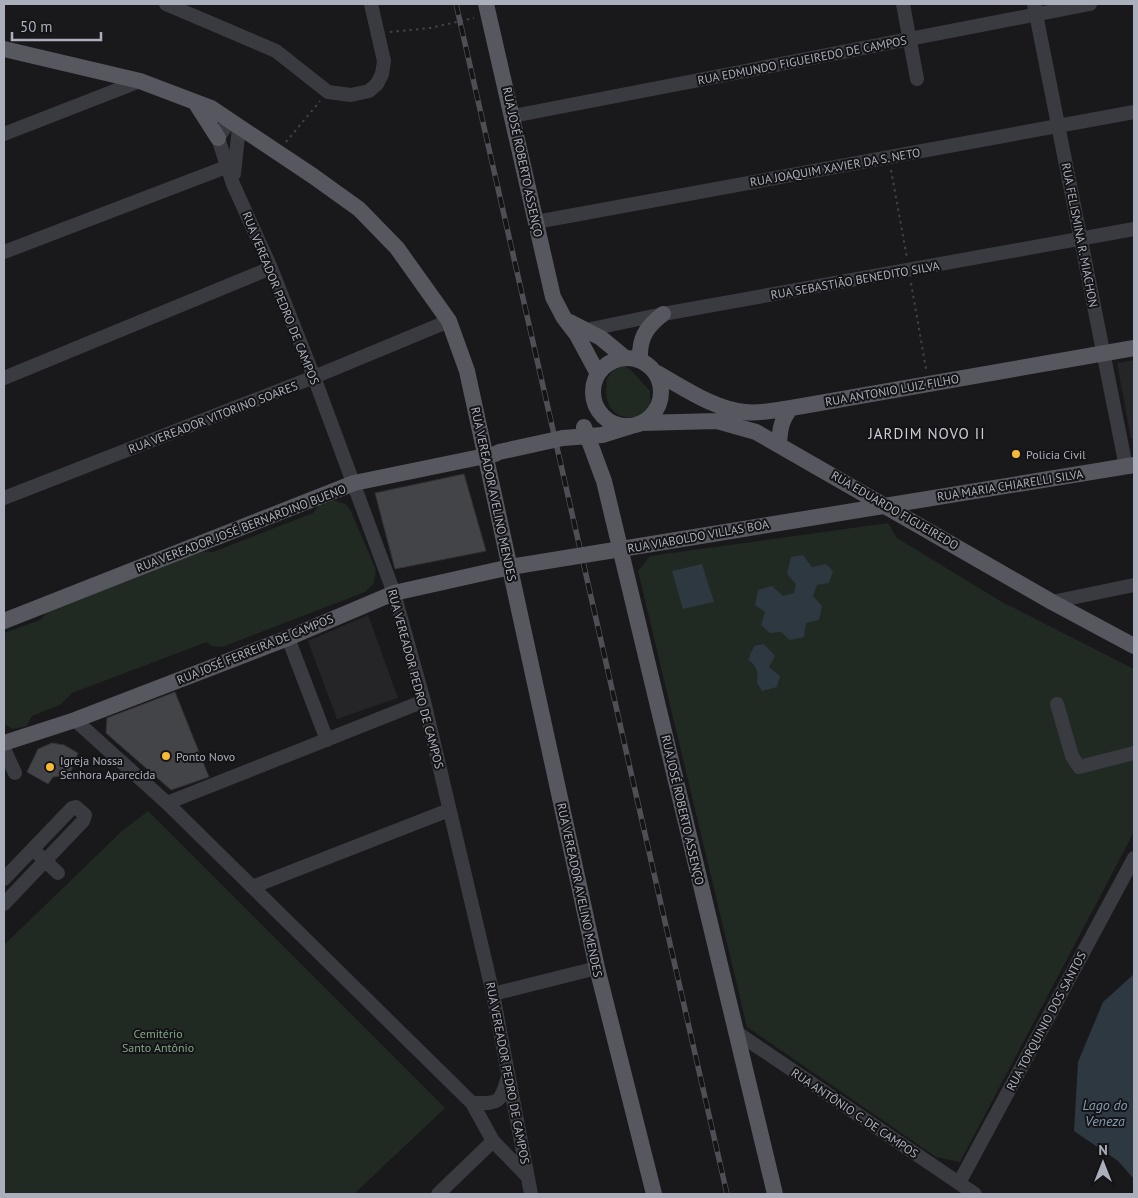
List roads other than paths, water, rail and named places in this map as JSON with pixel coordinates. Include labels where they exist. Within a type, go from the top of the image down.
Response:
[{"type":"main road","name":"RUA JOSÉ ROBERTO ASSENÇO","points":[[488,9],[553,297],[564,318],[582,332],[609,344],[624,357]]},
{"type":"main road","name":"RUA VEREADOR AVELINO MENDES","points":[[4,49],[140,81],[211,108],[359,210],[397,248],[449,321],[467,371],[492,454],[510,567],[597,968],[654,1194]]},
{"type":"main road","points":[[195,102],[218,138]]},
{"type":"main road","points":[[640,360],[641,341],[646,330],[663,314]]},
{"type":"main road","points":[[582,332],[598,374]]},
{"type":"main road","name":"RUA ANTONIO LUIZ FILHO","points":[[657,373],[702,398],[732,410],[746,412],[791,408],[1134,348]]},
{"type":"main road","points":[[624,357],[640,360],[657,373],[662,387],[661,402],[653,415],[636,425],[613,422],[598,411],[593,391],[598,374],[605,366],[624,357]]},
{"type":"main road","points":[[779,444],[780,427],[783,418],[791,408]]},
{"type":"main road","points":[[586,432],[598,411]]},
{"type":"main road","name":"RUA EDUARDO FIGUEIREDO","points":[[636,425],[728,423],[756,432],[886,504],[1052,602],[1134,646]]},
{"type":"main road","name":"RUA VEREADOR JOSÉ BERNARDINO BUENO","points":[[4,622],[354,483],[566,438],[586,432],[612,433],[636,425]]},
{"type":"main road","name":"RUA JOSÉ ROBERTO ASSENÇO","points":[[586,432],[604,481],[621,549],[775,1194]]},
{"type":"main road","name":"RUA MARIA CHIARELLI SILVA","points":[[886,504],[1130,466]]},
{"type":"main road","name":"RUA VIABOLDO VILLAS BOA","points":[[510,567],[886,504]]},
{"type":"main road","name":"RUA JOSÉ FERREIRA DE CAMPOS","points":[[4,743],[75,720],[288,638],[394,593],[510,567]]},
{"type":"street","points":[[166,4],[276,52],[328,92],[351,95],[369,91],[377,84],[382,74],[384,61],[371,4]]},
{"type":"street","points":[[903,4],[917,79]]},
{"type":"street","name":"RUA EDMUNDO FIGUEIREDO DE CAMPOS","points":[[513,116],[910,39],[1035,9],[1090,4]]},
{"type":"street","name":"RUA FELISMINA R. MIACHON","points":[[1035,9],[1060,126],[1103,354],[1130,466]]},
{"type":"street","points":[[4,134],[140,81]]},
{"type":"street","name":"RUA JOAQUIM XAVIER DA S. NETO","points":[[536,222],[1134,112]]},
{"type":"street","points":[[218,138],[235,124]]},
{"type":"street","name":"RUA VEREADOR PEDRO DE CAMPOS","points":[[235,124],[231,166],[233,184],[271,268],[354,483],[394,593],[424,701],[493,994],[532,1194]]},
{"type":"street","name":"RUA VEREADOR PEDRO DE CAMPOS","points":[[218,138],[231,166]]},
{"type":"street","points":[[4,252],[231,166]]},
{"type":"street","name":"RUA SEBASTIÃO BENEDITO SILVA","points":[[582,332],[663,314],[1134,229]]},
{"type":"street","points":[[4,378],[271,268]]},
{"type":"street","name":"RUA VEREADOR VITORINO SOARES","points":[[4,498],[314,377],[449,321]]},
{"type":"street","points":[[1052,602],[1134,585]]},
{"type":"street","points":[[288,638],[327,740]]},
{"type":"street","points":[[167,803],[424,701]]},
{"type":"street","points":[[1057,704],[1072,756],[1079,767],[1134,754]]},
{"type":"street","points":[[75,720],[167,803],[472,1103],[493,1141],[528,1177]]},
{"type":"street","points":[[4,749],[15,773]]},
{"type":"street","points":[[4,879],[72,808],[80,809],[85,818],[4,904]]},
{"type":"street","points":[[252,886],[449,810]]},
{"type":"street","points":[[33,849],[58,873]]},
{"type":"street","name":"RUA TORQUINIO DOS SANTOS","points":[[959,1183],[1134,858]]},
{"type":"street","points":[[493,994],[597,968]]},
{"type":"street","name":"RUA ANTÔNIO C. DE CAMPOS","points":[[736,1032],[975,1194]]},
{"type":"street","points":[[472,1103],[495,1103],[502,1098],[508,1077]]},
{"type":"street","points":[[438,1194],[493,1141]]},
{"type":"water","points":[[803,555],[812,567],[826,564],[833,571],[829,583],[817,585],[813,596],[822,606],[819,620],[806,623],[804,637],[790,640],[781,632],[770,633],[761,625],[765,612],[755,605],[758,590],[772,586],[783,596],[794,593],[796,584],[787,574],[791,557]]},
{"type":"water","points":[[702,564],[714,602],[683,609],[672,571]]},
{"type":"water","points":[[764,644],[775,656],[769,667],[780,676],[777,687],[762,691],[757,683],[756,667],[748,660],[754,646]]},
{"type":"water","name":"Lago do Veneza","points":[[1134,974],[1134,1179],[1118,1161],[1074,1131],[1078,1062],[1103,1002]]},
{"type":"railway","points":[[456,4],[727,1194]]},
{"type":"place","name":"Policia Civil","points":[[1016,454]]},
{"type":"place","name":"Ponto Novo","points":[[166,756]]},
{"type":"place","name":"Igreja Nossa Senhora Aparecida","points":[[50,767]]},
{"type":"district","name":"JARDIM NOVO II","points":[[927,433]]},
{"type":"park label","name":"Cemitério Santo Antônio","points":[[158,1040]]}]
